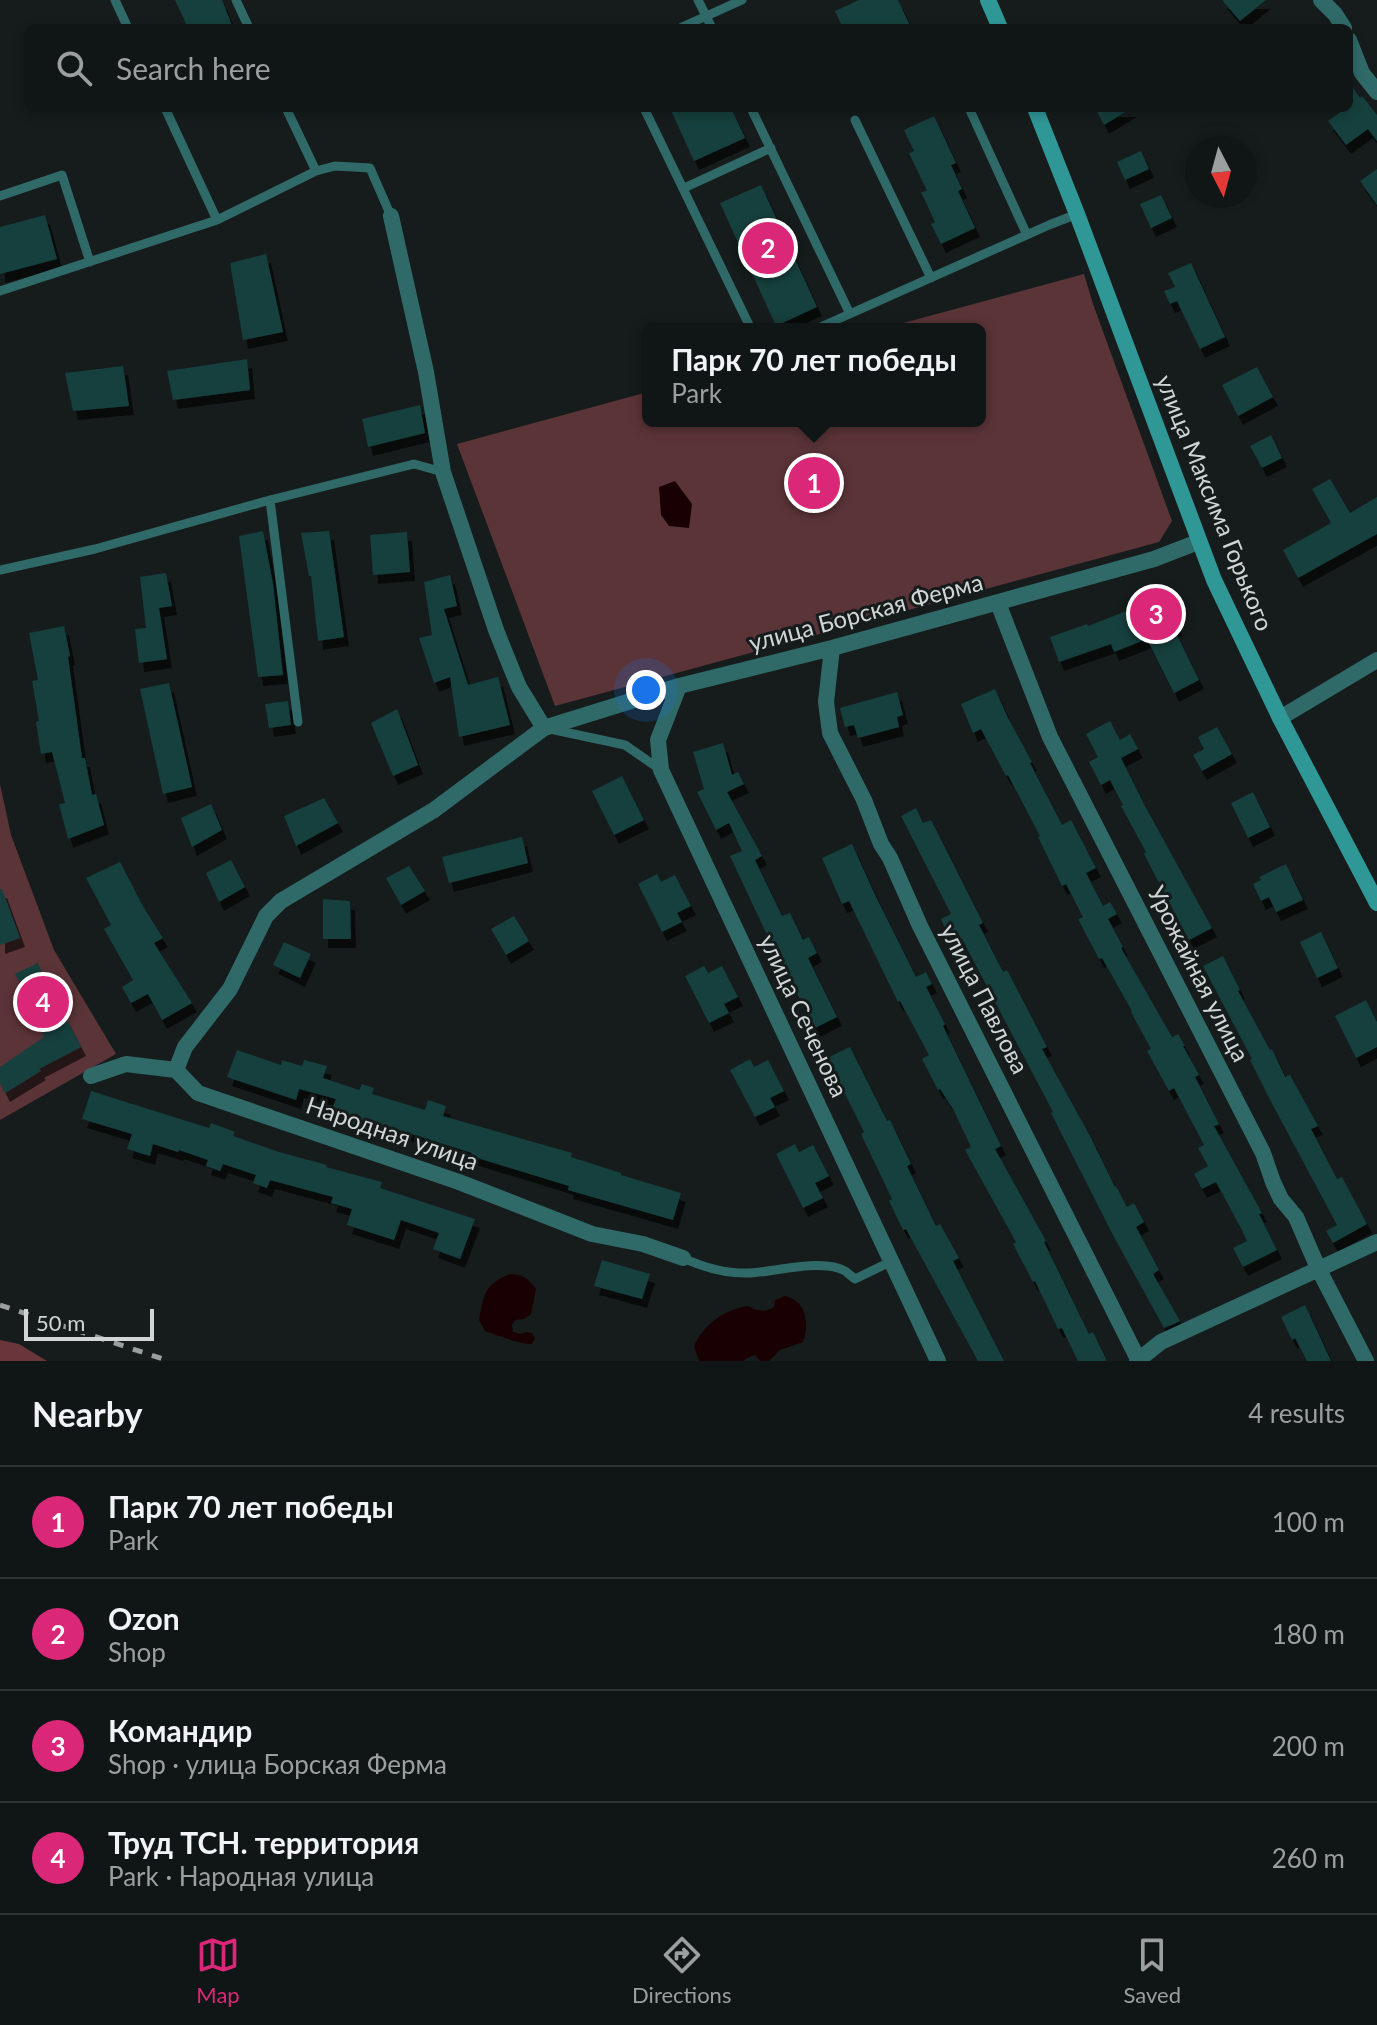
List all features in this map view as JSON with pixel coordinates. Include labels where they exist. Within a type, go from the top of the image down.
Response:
[{"type":"street","points":[[988,0],[998,24]]},
{"type":"street","points":[[1321,0],[1341,24]]},
{"type":"street","points":[[1353,50],[1362,73],[1377,92]]},
{"type":"street","name":"улица Максима Горького","points":[[1037,112],[1214,580],[1280,718],[1377,903]]},
{"type":"street","points":[[391,216],[426,372],[443,472],[506,657],[519,687],[544,728]]},
{"type":"street","name":"улица Борская Ферма","points":[[176,1070],[185,1047],[230,989],[266,916],[281,901],[434,810],[544,728],[679,686],[832,648],[1154,559],[1198,542]]},
{"type":"street","name":"Урожайная улица","points":[[998,603],[1050,737],[1263,1153],[1277,1191],[1296,1217],[1318,1268],[1366,1361]]},
{"type":"street","name":"улица Павлова","points":[[832,648],[826,702],[830,733],[864,800],[920,926],[1138,1361]]},
{"type":"street","points":[[1280,718],[1377,660]]},
{"type":"street","name":"улица Сеченова","points":[[679,686],[658,740],[661,770],[938,1361]]},
{"type":"street","points":[[91,1076],[126,1064],[176,1070]]},
{"type":"street","name":"Народная улица","points":[[176,1070],[198,1093],[459,1182],[592,1234],[643,1244],[683,1258]]},
{"type":"street","points":[[1138,1361],[1161,1342],[1377,1242]]},
{"type":"lane","points":[[115,0],[126,24]]},
{"type":"lane","points":[[236,0],[247,24]]},
{"type":"lane","points":[[698,0],[710,24]]},
{"type":"lane","points":[[689,24],[742,0]]},
{"type":"lane","points":[[167,112],[217,220]]},
{"type":"lane","points":[[288,112],[316,171]]},
{"type":"lane","points":[[646,112],[748,323]]},
{"type":"lane","points":[[753,112],[850,314]]},
{"type":"lane","points":[[971,112],[1027,235]]},
{"type":"lane","points":[[855,120],[931,278]]},
{"type":"lane","points":[[684,188],[771,148]]},
{"type":"lane","points":[[0,291],[217,220],[316,171],[335,166],[370,168],[391,216]]},
{"type":"lane","points":[[0,196],[62,175],[90,262]]},
{"type":"lane","points":[[830,323],[1077,214]]},
{"type":"lane","points":[[0,570],[95,549],[414,464],[443,472]]},
{"type":"lane","points":[[270,500],[298,722]]},
{"type":"lane","points":[[544,728],[625,745],[661,770]]},
{"type":"lane","points":[[683,1258],[721,1272],[750,1273],[826,1266],[843,1269],[855,1279],[892,1261]]},
{"type":"shaded area","points":[[1084,274],[1172,521],[1159,542],[555,706],[457,444],[642,394],[642,427],[986,427],[986,323],[903,323]]},
{"type":"shaded area","points":[[675,481],[692,504],[689,528],[669,526],[661,515],[659,487]]},
{"type":"shaded area","points":[[0,784],[11,835],[54,950],[116,1054],[0,1120]]},
{"type":"shaded area","points":[[510,1274],[525,1278],[536,1289],[531,1314],[515,1320],[512,1325],[513,1332],[532,1333],[535,1338],[532,1344],[485,1331],[479,1320],[487,1291],[495,1282]]},
{"type":"shaded area","points":[[785,1296],[802,1307],[806,1320],[803,1342],[780,1350],[769,1361],[760,1361],[755,1355],[743,1361],[699,1361],[694,1346],[703,1331],[716,1319],[748,1306],[767,1310],[774,1307],[775,1300]]},
{"type":"shaded area","points":[[0,1340],[19,1344],[47,1361],[0,1361]]},
{"type":"building","points":[[175,0],[222,0],[231,24],[186,24]]},
{"type":"building","points":[[859,0],[898,0],[909,24],[841,24],[835,11]]},
{"type":"building","points":[[1222,0],[1266,0],[1240,21]]},
{"type":"building","points":[[1353,88],[1377,115],[1377,141],[1368,129],[1346,145],[1328,121],[1340,112],[1353,112]]},
{"type":"building","points":[[672,112],[733,112],[745,138],[694,161]]},
{"type":"building","points":[[1097,112],[1125,112],[1104,125]]},
{"type":"building","points":[[934,116],[956,163],[951,165],[962,189],[958,191],[975,228],[941,244],[931,224],[935,222],[921,192],[927,191],[909,153],[914,151],[904,130]]},
{"type":"building","points":[[1141,151],[1149,169],[1125,180],[1117,162]]},
{"type":"building","points":[[1377,169],[1377,205],[1360,181]]},
{"type":"building","points":[[761,185],[817,307],[782,323],[775,323],[720,203]]},
{"type":"building","points":[[1161,195],[1172,218],[1151,228],[1140,204]]},
{"type":"building","points":[[45,215],[57,259],[0,274],[0,227]]},
{"type":"building","points":[[266,254],[283,332],[243,340],[230,263]]},
{"type":"building","points":[[1191,263],[1225,337],[1200,349],[1177,301],[1170,304],[1164,291],[1175,287],[1168,273]]},
{"type":"building","points":[[247,359],[250,390],[173,400],[167,371]]},
{"type":"building","points":[[123,366],[129,406],[73,411],[65,373]]},
{"type":"building","points":[[1257,367],[1273,397],[1238,416],[1222,385]]},
{"type":"building","points":[[420,405],[425,433],[368,447],[362,419]]},
{"type":"building","points":[[1271,435],[1282,458],[1262,468],[1250,446]]},
{"type":"building","points":[[1330,479],[1350,513],[1377,497],[1377,534],[1298,578],[1283,550],[1331,523],[1312,489]]},
{"type":"building","points":[[263,531],[273,584],[283,675],[258,677],[239,536]]},
{"type":"building","points":[[329,531],[344,637],[318,641],[311,576],[301,533]]},
{"type":"building","points":[[407,532],[410,572],[373,575],[370,535]]},
{"type":"building","points":[[166,573],[172,606],[159,608],[167,659],[139,663],[135,629],[146,628],[140,577]]},
{"type":"building","points":[[450,575],[457,606],[444,609],[468,685],[498,677],[510,725],[459,737],[450,677],[434,683],[419,638],[432,635],[424,582]]},
{"type":"building","points":[[1165,596],[1177,628],[1174,629],[1199,680],[1174,693],[1147,639],[1114,652],[1111,644],[1059,662],[1050,637]]},
{"type":"building","points":[[64,626],[82,758],[85,758],[92,795],[96,794],[104,825],[68,839],[59,804],[65,803],[52,752],[41,754],[32,681],[38,680],[29,633]]},
{"type":"building","points":[[169,683],[192,787],[163,794],[140,689]]},
{"type":"building","points":[[995,689],[1062,825],[1071,820],[1096,868],[1086,873],[1103,906],[1110,902],[1117,914],[1108,919],[1121,948],[1172,1037],[1178,1034],[1185,1046],[1199,1075],[1195,1077],[1219,1124],[1214,1126],[1262,1213],[1259,1214],[1277,1250],[1243,1267],[1233,1248],[1247,1241],[1242,1230],[1216,1182],[1202,1189],[1194,1174],[1208,1166],[1198,1148],[1204,1145],[1174,1088],[1169,1091],[1147,1051],[1151,1049],[1132,1011],[1102,958],[1099,959],[1078,919],[1083,917],[1066,884],[1062,886],[1008,775],[981,729],[973,733],[961,704]]},
{"type":"building","points":[[897,692],[903,715],[897,717],[899,727],[858,738],[854,725],[845,727],[840,708]]},
{"type":"building","points":[[288,701],[291,725],[269,728],[265,704]]},
{"type":"building","points":[[397,709],[418,765],[393,776],[371,723]]},
{"type":"building","points":[[1110,721],[1120,740],[1130,734],[1138,749],[1121,758],[1212,928],[1189,940],[1110,780],[1101,785],[1089,762],[1098,757],[1086,734]]},
{"type":"building","points":[[1217,727],[1232,754],[1202,771],[1193,755],[1204,749],[1198,737]]},
{"type":"building","points":[[723,743],[732,775],[738,772],[744,784],[727,792],[762,856],[755,860],[782,916],[790,913],[803,940],[809,937],[817,953],[808,958],[837,1017],[815,1028],[730,856],[742,851],[729,823],[716,830],[697,792],[704,789],[693,752]]},
{"type":"building","points":[[622,776],[644,820],[614,835],[592,791]]},
{"type":"building","points":[[1253,792],[1270,827],[1248,838],[1231,803]]},
{"type":"building","points":[[324,798],[338,823],[296,846],[284,816]]},
{"type":"building","points":[[211,804],[222,830],[192,847],[181,818]]},
{"type":"building","points":[[916,808],[923,823],[931,820],[983,923],[979,925],[1003,972],[1007,970],[1030,1014],[1047,1047],[1042,1049],[1115,1187],[1127,1207],[1134,1203],[1144,1222],[1136,1227],[1159,1270],[1153,1274],[1180,1321],[1164,1328],[1114,1237],[1053,1112],[962,939],[954,944],[946,930],[941,919],[951,914],[901,816]]},
{"type":"building","points":[[522,837],[528,863],[449,883],[442,857]]},
{"type":"building","points":[[852,844],[916,977],[926,972],[932,984],[926,987],[1001,1146],[995,1149],[1046,1241],[1089,1334],[1093,1332],[1107,1361],[1078,1361],[1062,1328],[1058,1329],[1013,1244],[1016,1242],[965,1150],[971,1147],[953,1109],[938,1090],[922,1059],[929,1055],[898,1002],[849,901],[842,904],[822,858]]},
{"type":"building","points":[[231,860],[245,887],[219,902],[206,873]]},
{"type":"building","points":[[120,862],[163,938],[154,943],[192,1003],[162,1020],[148,994],[131,1003],[122,987],[133,980],[104,929],[111,925],[86,878]]},
{"type":"building","points":[[1286,864],[1303,900],[1276,912],[1269,897],[1261,901],[1253,884],[1261,880],[1259,877]]},
{"type":"building","points":[[409,866],[425,891],[401,905],[386,878]]},
{"type":"building","points":[[657,874],[661,882],[675,875],[691,906],[677,913],[682,922],[662,932],[638,884]]},
{"type":"building","points":[[0,889],[20,938],[0,945]]},
{"type":"building","points":[[323,899],[350,901],[351,939],[323,939]]},
{"type":"building","points":[[514,916],[529,941],[506,955],[491,929]]},
{"type":"building","points":[[1321,932],[1338,968],[1317,978],[1300,942]]},
{"type":"building","points":[[284,942],[311,954],[300,978],[273,965]]},
{"type":"building","points":[[1223,956],[1238,991],[1285,1077],[1290,1075],[1318,1126],[1311,1129],[1337,1179],[1342,1177],[1367,1224],[1333,1243],[1326,1231],[1337,1225],[1203,966]]},
{"type":"building","points":[[38,963],[60,1019],[65,1016],[81,1047],[39,1069],[41,1071],[5,1093],[0,1083],[0,1067],[44,1037],[41,1029],[45,1027],[15,974]]},
{"type":"building","points":[[704,966],[708,973],[722,966],[738,997],[724,1004],[729,1013],[709,1023],[685,976]]},
{"type":"building","points":[[1366,1000],[1377,1022],[1377,1047],[1356,1058],[1335,1016]]},
{"type":"building","points":[[850,1047],[887,1121],[890,1120],[911,1164],[907,1166],[936,1226],[940,1224],[959,1258],[953,1261],[1004,1361],[978,1361],[906,1229],[903,1230],[861,1134],[864,1132],[827,1058]]},
{"type":"building","points":[[237,1050],[281,1065],[282,1060],[302,1066],[304,1060],[327,1066],[323,1078],[359,1090],[362,1084],[374,1088],[372,1094],[425,1110],[428,1100],[446,1106],[443,1116],[572,1153],[571,1157],[681,1193],[673,1220],[568,1190],[569,1186],[405,1132],[362,1120],[359,1128],[347,1123],[350,1116],[332,1109],[336,1099],[299,1089],[296,1100],[227,1077]]},
{"type":"building","points":[[750,1059],[754,1067],[768,1060],[784,1091],[770,1098],[775,1107],[755,1117],[730,1070]]},
{"type":"building","points":[[91,1091],[209,1128],[211,1123],[235,1132],[233,1136],[382,1182],[380,1188],[475,1219],[460,1259],[433,1249],[439,1233],[401,1220],[394,1240],[347,1225],[352,1209],[331,1203],[333,1197],[270,1180],[267,1188],[253,1183],[256,1175],[223,1164],[220,1171],[206,1166],[208,1160],[179,1150],[153,1144],[150,1156],[127,1149],[132,1134],[82,1119]]},
{"type":"building","points":[[795,1144],[799,1152],[813,1145],[829,1176],[815,1183],[823,1198],[803,1208],[776,1154]]},
{"type":"building","points":[[602,1260],[650,1274],[642,1299],[594,1286]]},
{"type":"building","points":[[1305,1305],[1331,1361],[1307,1361],[1281,1317]]},
{"type":"railway","points":[[0,1305],[169,1361]]},
{"type":"place","name":"Ozon","points":[[768,248]]},
{"type":"place","name":"Парк 70 лет победы","points":[[814,483]]},
{"type":"place","name":"Командир","points":[[1156,614]]},
{"type":"place","name":"Труд ТСН. территория","points":[[43,1002]]}]
